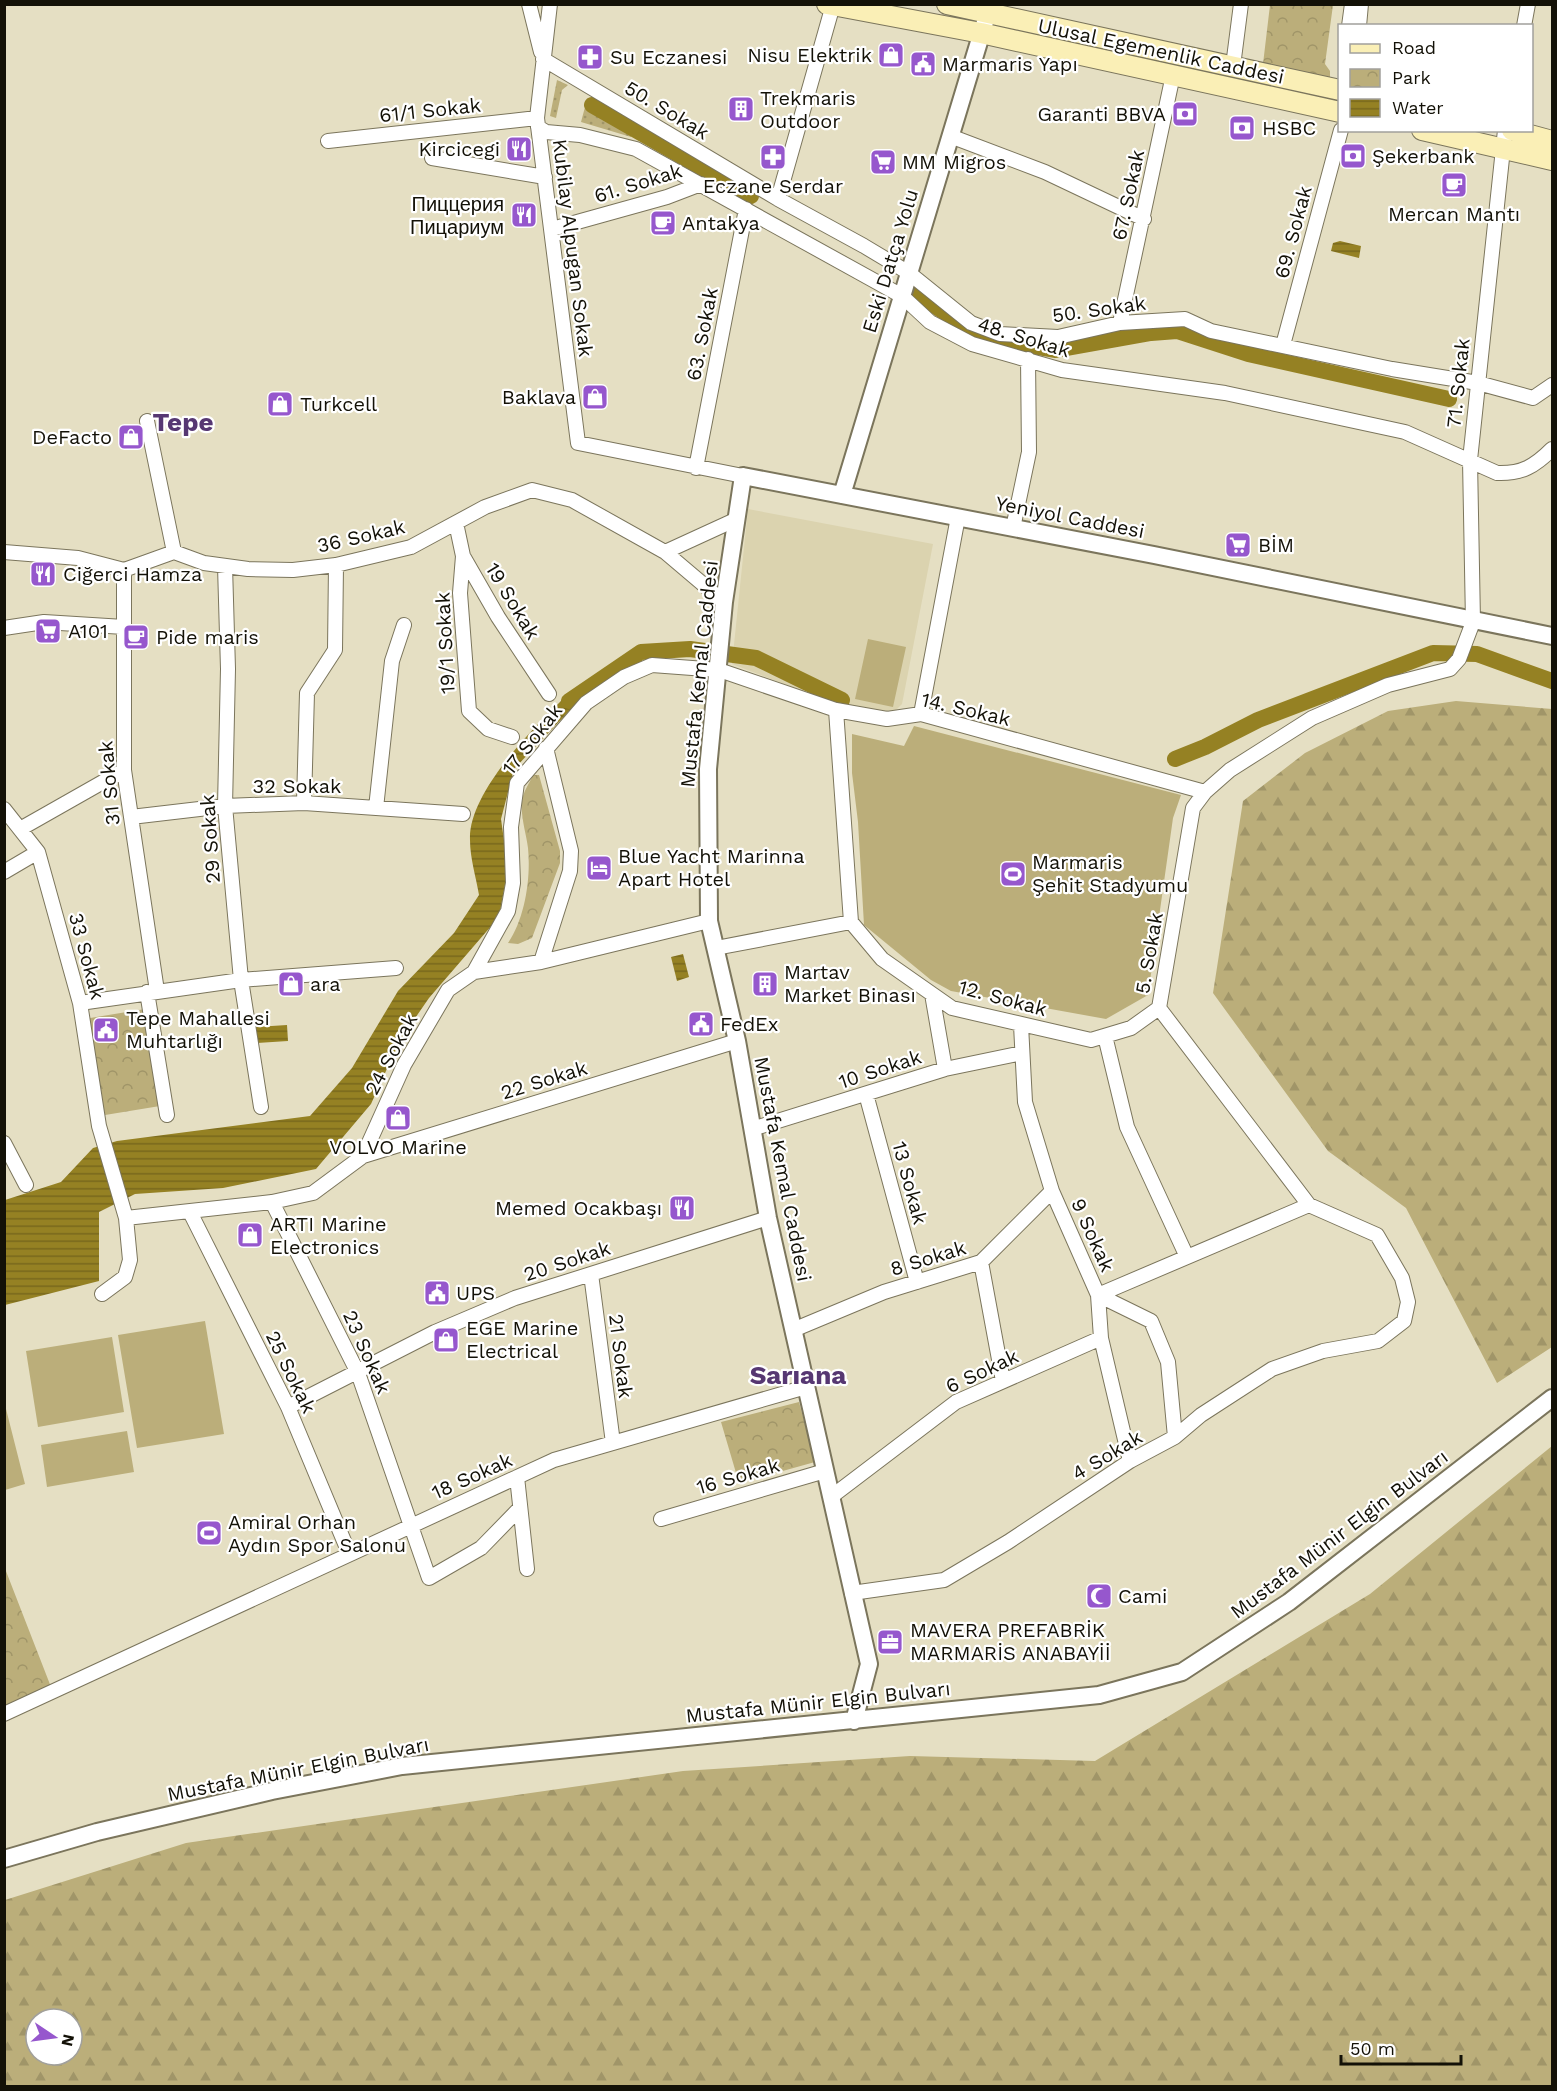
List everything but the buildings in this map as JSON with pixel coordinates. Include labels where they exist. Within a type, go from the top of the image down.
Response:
[{"type":"main road","name":"Ulusal Egemenlik Caddesi","points":[[827,4],[981,33],[1338,112]]},
{"type":"main road","name":"Ulusal Egemenlik Caddesi","points":[[947,4],[989,9],[1338,90]]},
{"type":"main road","points":[[1440,132],[1503,139],[1552,160]]},
{"type":"main road","points":[[1519,132],[1552,141]]},
{"type":"street","name":"Kubilay Alpugan Sokak","points":[[530,4],[543,59]]},
{"type":"street","name":"Kubilay Alpugan Sokak","points":[[550,4],[537,122],[578,443]]},
{"type":"street","points":[[1233,66],[1241,4]]},
{"type":"street","points":[[1349,24],[1352,4]]},
{"type":"street","points":[[1359,24],[1361,4]]},
{"type":"street","points":[[1524,24],[1528,4]]},
{"type":"street","points":[[778,199],[833,5]]},
{"type":"street","name":"Eski Datça Yolu","points":[[842,495],[989,9]]},
{"type":"street","name":"50. Sokak","points":[[543,59],[778,199],[909,273],[971,323],[1000,334],[1058,337],[1120,323],[1185,319],[1211,331],[1392,369],[1478,383],[1533,398],[1552,385]]},
{"type":"street","name":"67. Sokak","points":[[1120,323],[1173,75]]},
{"type":"street","name":"61/1 Sokak","points":[[328,141],[537,122]]},
{"type":"street","name":"48. Sokak","points":[[537,122],[546,132],[580,135],[636,149],[902,297],[930,322],[972,344],[1062,370],[1225,393],[1405,432],[1497,473],[1513,474],[1528,470],[1552,449]]},
{"type":"street","name":"69. Sokak","points":[[1282,345],[1340,132]]},
{"type":"street","points":[[950,136],[1016,160],[1094,193],[1144,219]]},
{"type":"street","name":"71. Sokak","points":[[1473,621],[1470,460],[1503,139]]},
{"type":"street","points":[[432,158],[545,177]]},
{"type":"street","name":"61. Sokak","points":[[552,229],[667,197],[701,184]]},
{"type":"street","name":"63. Sokak","points":[[696,468],[746,209]]},
{"type":"street","points":[[1012,528],[1029,452],[1028,359]]},
{"type":"street","points":[[4,552],[78,558],[124,570],[174,552],[147,421]]},
{"type":"street","name":"Yeniyol Caddesi","points":[[578,443],[1552,636]]},
{"type":"street","name":"Mustafa Kemal Caddesi","points":[[743,476],[724,602],[708,769],[709,921],[737,1041],[768,1218],[869,1664],[854,1721]]},
{"type":"street","name":"36 Sokak","points":[[174,552],[204,563],[248,569],[293,570],[336,565],[411,547],[485,507],[532,490],[572,500],[665,552],[724,602]]},
{"type":"street","points":[[921,714],[958,517]]},
{"type":"street","points":[[665,552],[737,519]]},
{"type":"street","name":"19 Sokak","points":[[456,523],[463,556],[498,617],[549,694]]},
{"type":"street","name":"19/1 Sokak","points":[[463,556],[460,593],[469,711],[488,729],[512,737]]},
{"type":"street","points":[[304,803],[307,693],[335,650],[336,565]]},
{"type":"street","name":"29 Sokak","points":[[225,566],[228,669],[225,806],[241,980],[261,1107]]},
{"type":"street","name":"31 Sokak","points":[[124,570],[124,770],[167,1114]]},
{"type":"street","name":"5. Sokak","points":[[1378,1341],[1404,1321],[1408,1302],[1402,1278],[1377,1234],[1309,1205],[1159,1008],[1194,808],[1205,792],[1238,764],[1312,718],[1388,685],[1450,669],[1459,659],[1473,621]]},
{"type":"street","points":[[4,628],[44,622],[124,627]]},
{"type":"street","points":[[376,808],[392,661],[404,625]]},
{"type":"street","name":"17 Sokak","points":[[474,972],[508,911],[513,883],[511,827],[517,783],[586,703],[624,677],[652,665],[719,670]]},
{"type":"street","name":"14. Sokak","points":[[719,670],[836,710],[887,719],[921,714],[1205,792]]},
{"type":"street","points":[[717,948],[851,922],[836,710]]},
{"type":"street","points":[[541,962],[570,871],[571,851],[546,748]]},
{"type":"street","points":[[20,829],[124,770]]},
{"type":"street","name":"32 Sokak","points":[[131,817],[225,806],[304,803],[463,814]]},
{"type":"street","name":"33 Sokak","points":[[4,809],[39,852],[80,1003],[102,1132],[124,1214],[130,1260],[125,1277],[102,1294]]},
{"type":"street","points":[[4,872],[39,852]]},
{"type":"street","name":"24 Sokak","points":[[124,1214],[190,1212],[272,1202],[313,1193],[363,1156],[409,1055],[448,990],[474,972],[541,962],[709,921]]},
{"type":"street","name":"12. Sokak","points":[[851,922],[882,959],[952,1008],[1091,1040],[1131,1028],[1159,1008]]},
{"type":"street","points":[[80,1003],[241,980],[396,968]]},
{"type":"street","points":[[932,994],[945,1068]]},
{"type":"street","name":"9 Sokak","points":[[1021,1025],[1025,1102],[1052,1191],[1098,1295],[1101,1338],[1130,1461]]},
{"type":"street","points":[[1105,1036],[1127,1127],[1187,1257]]},
{"type":"street","name":"22 Sokak","points":[[363,1156],[737,1041]]},
{"type":"street","name":"10 Sokak","points":[[752,1129],[945,1068],[1022,1053]]},
{"type":"street","name":"13 Sokak","points":[[866,1094],[917,1282]]},
{"type":"street","points":[[4,1143],[26,1185]]},
{"type":"street","name":"8 Sokak","points":[[793,1330],[884,1292],[981,1262],[1052,1191]]},
{"type":"street","name":"23 Sokak","points":[[272,1202],[358,1373],[429,1578],[481,1548],[520,1508]]},
{"type":"street","points":[[1098,1295],[1309,1205]]},
{"type":"street","name":"25 Sokak","points":[[190,1212],[288,1407],[349,1553]]},
{"type":"street","name":"20 Sokak","points":[[288,1407],[435,1332],[505,1303],[768,1218]]},
{"type":"street","points":[[981,1262],[1003,1381]]},
{"type":"street","name":"21 Sokak","points":[[591,1274],[613,1443]]},
{"type":"street","points":[[1098,1295],[1151,1321],[1168,1362],[1175,1437]]},
{"type":"street","name":"6 Sokak","points":[[831,1497],[956,1402],[1101,1338]]},
{"type":"street","name":"4 Sokak","points":[[852,1593],[944,1580],[1008,1542],[1130,1461],[1175,1437],[1200,1415],[1272,1369],[1323,1351],[1378,1341]]},
{"type":"street","name":"18 Sokak","points":[[4,1714],[411,1524],[554,1460],[806,1387]]},
{"type":"street","name":"Mustafa Münir Elgin Bulvarı","points":[[4,1859],[97,1832],[272,1791],[402,1766],[1099,1695],[1182,1672],[1288,1602],[1552,1398]]},
{"type":"street","name":"16 Sokak","points":[[662,1519],[825,1471]]},
{"type":"street","points":[[517,1477],[527,1569]]},
{"type":"shaded area","points":[[748,509],[933,544],[902,704],[887,719],[831,702],[732,664]]},
{"type":"green space","points":[[1270,5],[1333,5],[1325,64],[1330,71],[1330,79],[1263,64]]},
{"type":"green space","points":[[557,80],[568,85],[562,90],[556,118],[550,116]]},
{"type":"green space","points":[[585,107],[633,131],[631,137],[581,122]]},
{"type":"green space","points":[[868,639],[906,647],[893,707],[855,699]]},
{"type":"green space","points":[[1456,701],[1552,709],[1552,1347],[1497,1383],[1406,1208],[1328,1151],[1213,993],[1243,801],[1305,753],[1388,711]]},
{"type":"green space","name":"Marmaris Şehit Stadyumu","points":[[914,726],[1181,795],[1173,818],[1148,995],[1106,1019],[951,991],[931,980],[864,925],[858,822],[852,773],[852,734],[904,746]]},
{"type":"green space","points":[[533,775],[539,775],[560,851],[560,863],[532,938],[518,944],[508,943],[519,922],[526,897],[529,872],[528,848],[522,803]]},
{"type":"green space","points":[[145,1009],[160,1106],[99,1116],[84,1019]]},
{"type":"green space","points":[[205,1321],[224,1434],[137,1448],[118,1335]]},
{"type":"green space","points":[[112,1337],[124,1412],[38,1427],[26,1351]]},
{"type":"green space","points":[[799,1402],[815,1462],[739,1483],[721,1422]]},
{"type":"green space","points":[[5,1405],[25,1484],[4,1490]]},
{"type":"green space","points":[[127,1431],[134,1472],[47,1487],[41,1445]]},
{"type":"green space","points":[[1552,1446],[1552,2086],[5,2086],[5,1900],[186,1843],[683,1771],[910,1756],[1095,1761],[1370,1594]]},
{"type":"green space","points":[[4,1566],[51,1687],[4,1708]]},
{"type":"water","points":[[1340,241],[1361,246],[1359,258],[1331,251],[1333,243]]},
{"type":"water","points":[[562,700],[569,701],[573,707],[514,769],[501,819],[508,869],[499,917],[429,998],[400,1040],[371,1104],[316,1169],[223,1188],[135,1194],[99,1212],[99,1281],[5,1305],[5,1200],[61,1182],[93,1148],[117,1141],[310,1116],[352,1068],[398,991],[454,933],[479,895],[470,840],[472,822],[479,803],[503,764]]},
{"type":"water","points":[[683,954],[689,977],[677,981],[671,957]]},
{"type":"water","points":[[287,1025],[288,1041],[257,1043],[256,1027]]},
{"type":"waterway","points":[[592,105],[751,196]]},
{"type":"waterway","points":[[913,291],[974,332],[1021,344],[1056,350],[1151,333],[1177,331],[1248,354],[1449,399]]},
{"type":"waterway","points":[[569,701],[641,652],[690,649],[756,658],[842,700]]},
{"type":"waterway","points":[[1175,759],[1205,747],[1258,720],[1433,653],[1477,654],[1552,681]]},
{"type":"place","name":"Nisu Elektrik","points":[[891,55]]},
{"type":"place","name":"Su Eczanesi","points":[[590,57]]},
{"type":"place","name":"Marmaris Yapı","points":[[923,64]]},
{"type":"place","name":"Trekmaris Outdoor","points":[[741,109]]},
{"type":"place","name":"Garanti BBVA","points":[[1185,114]]},
{"type":"place","name":"HSBC","points":[[1242,128]]},
{"type":"place","name":"Kircicegi","points":[[519,149]]},
{"type":"place","name":"Şekerbank","points":[[1353,156]]},
{"type":"place","name":"Eczane Serdar","points":[[773,157]]},
{"type":"place","name":"MM Migros","points":[[883,162]]},
{"type":"place","name":"Mercan Mantı","points":[[1454,185]]},
{"type":"place","name":"Пиццерия Пицариум","points":[[524,215]]},
{"type":"place","name":"Antakya","points":[[663,223]]},
{"type":"place","name":"Baklava","points":[[595,397]]},
{"type":"place","name":"Turkcell","points":[[280,404]]},
{"type":"place","name":"DeFacto","points":[[131,437]]},
{"type":"place","name":"BİM","points":[[1238,545]]},
{"type":"place","name":"Ciğerci Hamza","points":[[43,574]]},
{"type":"place","name":"A101","points":[[48,631]]},
{"type":"place","name":"Pide maris","points":[[136,637]]},
{"type":"place","name":"Blue Yacht Marinna Apart Hotel","points":[[599,868]]},
{"type":"place","name":"Marmaris Şehit Stadyumu","points":[[1013,874]]},
{"type":"place","name":"ara","points":[[291,984]]},
{"type":"place","name":"Martav Market Binası","points":[[765,984]]},
{"type":"place","name":"FedEx","points":[[701,1024]]},
{"type":"place","name":"Tepe Mahallesi Muhtarlığı","points":[[106,1030]]},
{"type":"place","name":"VOLVO Marine","points":[[398,1118]]},
{"type":"place","name":"Memed Ocakbaşı","points":[[682,1208]]},
{"type":"place","name":"ARTI Marine Electronics","points":[[250,1235]]},
{"type":"place","name":"UPS","points":[[437,1293]]},
{"type":"place","name":"EGE Marine Electrical","points":[[446,1340]]},
{"type":"place","name":"Amiral Orhan Aydın Spor Salonu","points":[[209,1533]]},
{"type":"place","name":"Cami","points":[[1099,1596]]},
{"type":"place","name":"MAVERA PREFABRİK MARMARİS ANABAYİİ","points":[[890,1642]]},
{"type":"district","name":"Tepe","points":[[183,422]]},
{"type":"district","name":"Sarıana","points":[[798,1375]]}]
